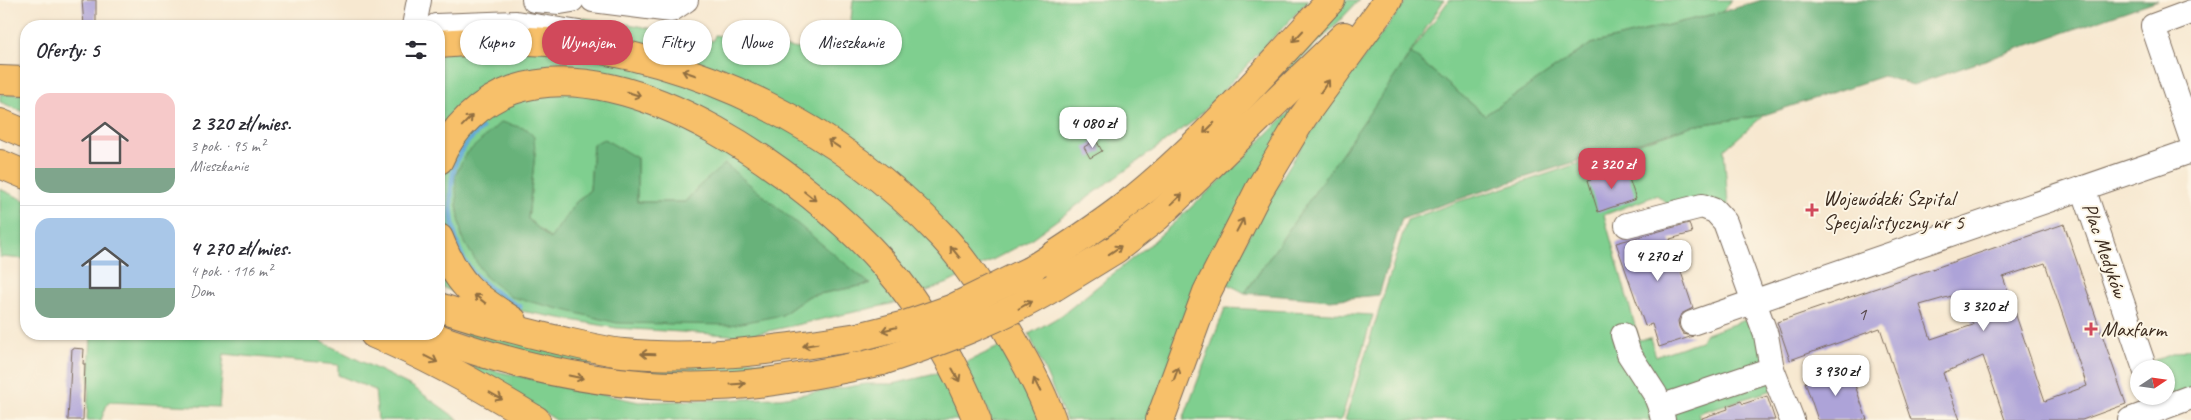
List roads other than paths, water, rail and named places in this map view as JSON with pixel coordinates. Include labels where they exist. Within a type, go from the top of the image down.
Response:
[{"type":"main road","points":[[445,309],[482,322],[592,348],[624,353],[773,351],[858,337],[905,325],[951,308],[1031,270],[1125,206],[1171,166],[1244,94],[1331,0]]},
{"type":"main road","points":[[445,340],[519,364],[582,378],[654,385],[723,385],[766,382],[882,361],[962,333],[1017,309],[1054,288],[1116,249],[1157,217],[1381,0]]},
{"type":"main road","points":[[1160,420],[1207,292],[1259,190],[1303,116],[1388,0]]},
{"type":"main road","points":[[445,44],[502,41],[542,42]]},
{"type":"main road","points":[[633,57],[679,69],[761,102],[803,123],[829,140],[889,186],[944,238],[984,292],[1023,359],[1052,420]]},
{"type":"main road","points":[[0,80],[20,82]]},
{"type":"main road","points":[[445,149],[453,135],[484,104],[499,95],[542,82],[567,81],[608,87],[657,102],[688,116],[713,129],[772,166],[840,220],[885,265],[924,319],[962,386],[977,420]]},
{"type":"main road","points":[[0,123],[20,131]]},
{"type":"main road","points":[[0,164],[20,172]]},
{"type":"main road","points":[[445,252],[453,270],[463,285],[482,301],[536,334]]},
{"type":"main road","points":[[388,340],[419,353],[455,372],[536,420]]},
{"type":"street","points":[[415,20],[419,0]]},
{"type":"street","points":[[534,0],[560,2],[572,0]]},
{"type":"street","points":[[592,0],[671,10],[686,0]]},
{"type":"street","points":[[2191,12],[2153,26],[2191,137]]},
{"type":"street","points":[[445,26],[516,23],[542,27]]},
{"type":"street","points":[[1692,323],[2191,151]]},
{"type":"street","name":"Plac Medyków","points":[[2083,188],[2142,360]]},
{"type":"street","points":[[1627,225],[1702,206],[1716,211],[1725,222],[1766,335],[1772,369],[1792,420]]},
{"type":"street","points":[[1623,335],[1629,354],[1655,394],[1661,413],[1772,369]]},
{"type":"street","points":[[2175,399],[2191,397]]},
{"type":"street","points":[[2130,420],[2152,405]]},
{"type":"waterway","points":[[482,128],[465,145],[458,157],[454,170],[451,202],[455,234],[464,260],[475,275],[496,293],[520,307]]},
{"type":"place","name":"Wojewódzki Szpital Specjalistyczny nr 5","points":[[1812,210]]},
{"type":"place","name":"Maxfarm","points":[[2091,329]]}]
